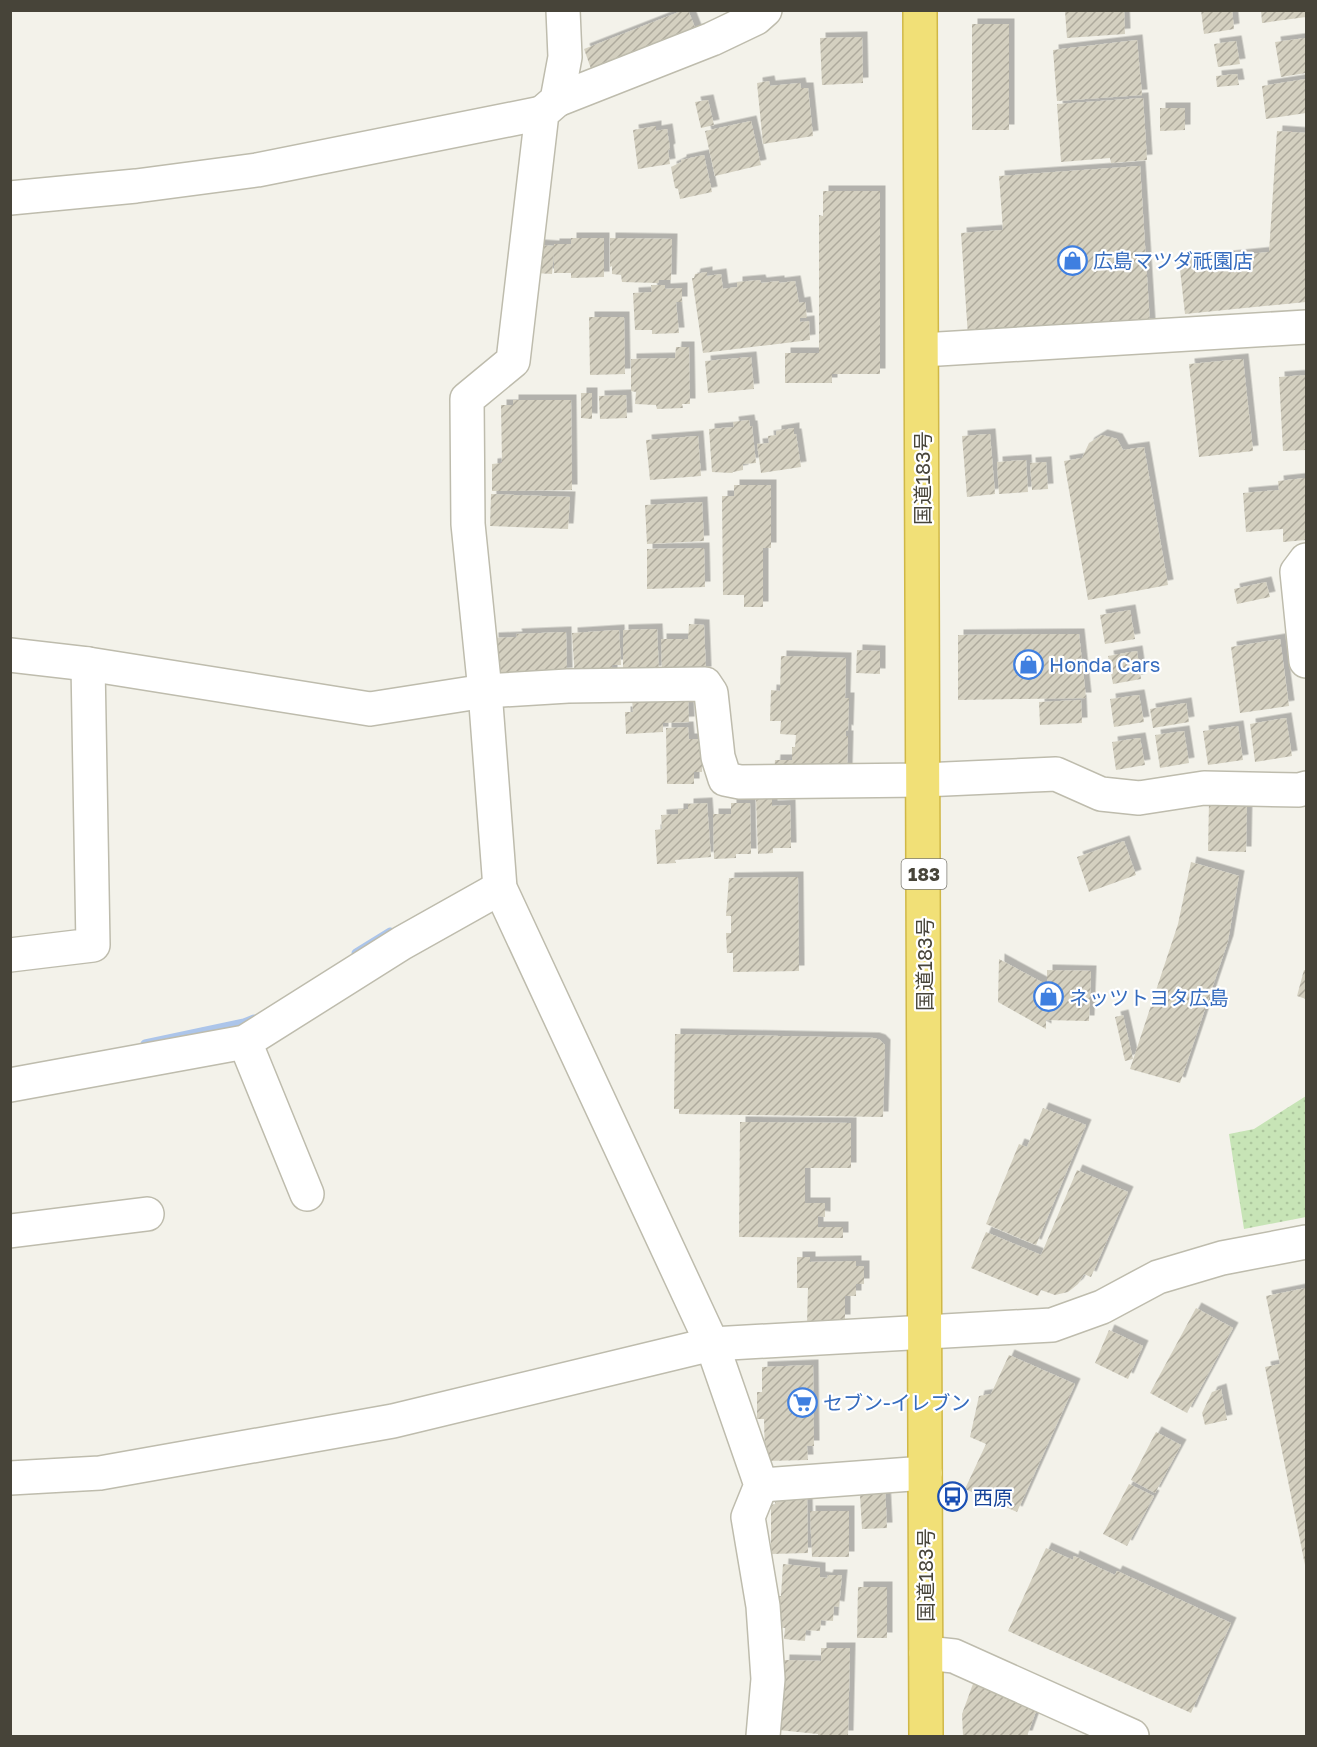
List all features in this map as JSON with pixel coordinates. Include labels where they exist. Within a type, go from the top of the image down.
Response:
[{"type":"highway","name":"国道183号","points":[[920,10],[926,1737]]},
{"type":"street","points":[[563,10],[565,57],[550,107],[513,361],[467,399],[468,524],[485,692],[500,888],[712,1344],[761,1485],[748,1517],[764,1617],[768,1679],[763,1737]]},
{"type":"street","points":[[10,198],[136,186],[257,170],[550,107],[712,39],[756,18],[765,10]]},
{"type":"street","points":[[922,350],[1306,327]]},
{"type":"street","points":[[1306,560],[1297,572],[1306,662]]},
{"type":"street","points":[[10,655],[88,664],[370,709],[485,692],[568,686],[705,684],[711,693],[718,757],[725,779],[740,782],[924,780],[1056,774],[1101,794],[1138,798],[1204,788],[1299,790],[1306,788]]},
{"type":"street","points":[[10,955],[93,945],[88,664]]},
{"type":"street","points":[[10,1085],[245,1042],[402,943],[500,888]]},
{"type":"street","points":[[245,1042],[307,1194]]},
{"type":"street","points":[[10,1231],[147,1214]]},
{"type":"street","points":[[10,1478],[100,1473],[393,1420],[712,1344],[1052,1325],[1102,1307],[1158,1276],[1222,1258],[1306,1242]]},
{"type":"street","points":[[761,1485],[925,1473]]},
{"type":"street","points":[[926,1653],[954,1656],[1132,1737]]},
{"type":"green space","points":[[1306,1096],[1306,1217],[1244,1229],[1229,1134],[1254,1129]]},
{"type":"building","points":[[688,10],[700,40],[595,80],[584,49]]},
{"type":"building","points":[[1124,10],[1125,34],[1067,38],[1065,11]]},
{"type":"building","points":[[1201,10],[1232,10],[1234,29],[1204,34]]},
{"type":"building","points":[[1261,10],[1306,10],[1306,17],[1262,23]]},
{"type":"building","points":[[972,24],[1009,24],[1009,130],[972,130]]},
{"type":"building","points":[[862,37],[863,83],[822,85],[820,38]]},
{"type":"building","points":[[1306,38],[1306,73],[1281,77],[1275,42]]},
{"type":"building","points":[[1137,40],[1142,95],[1057,101],[1053,50]]},
{"type":"building","points":[[1236,41],[1240,64],[1218,67],[1214,44]]},
{"type":"building","points":[[1237,74],[1239,85],[1217,87],[1216,76]]},
{"type":"building","points":[[1306,79],[1306,113],[1266,119],[1262,86]]},
{"type":"building","points":[[769,81],[770,86],[800,83],[801,88],[808,88],[813,136],[763,144],[757,83]]},
{"type":"building","points":[[1143,98],[1147,160],[1111,163],[1110,158],[1061,162],[1057,104]]},
{"type":"building","points":[[708,100],[714,125],[701,128],[695,102]]},
{"type":"building","points":[[1160,108],[1185,108],[1185,130],[1160,131]]},
{"type":"building","points":[[751,121],[761,165],[715,176],[705,131]]},
{"type":"building","points":[[656,126],[656,131],[667,129],[670,164],[638,169],[633,130]]},
{"type":"building","points":[[1277,131],[1306,133],[1306,302],[1185,314],[1179,261],[1269,252]]},
{"type":"building","points":[[704,155],[712,192],[680,199],[678,189],[675,188],[671,167],[681,160]]},
{"type":"building","points":[[1140,166],[1150,324],[968,336],[961,233],[1003,230],[999,176]]},
{"type":"building","points":[[823,191],[880,191],[880,374],[832,374],[832,383],[785,383],[785,353],[819,353],[819,215],[823,216]]},
{"type":"building","points":[[571,238],[604,238],[604,277],[571,278],[571,273],[554,273],[554,252],[552,274],[536,273],[538,245],[571,244]]},
{"type":"building","points":[[610,238],[672,239],[671,280],[659,280],[658,283],[622,282],[621,275],[612,274],[612,266],[610,267]]},
{"type":"building","points":[[707,272],[707,276],[721,274],[723,289],[737,287],[737,282],[795,281],[799,303],[805,302],[807,318],[800,318],[800,322],[809,321],[810,340],[703,353],[692,278],[695,274]]},
{"type":"building","points":[[651,285],[665,285],[665,289],[682,288],[682,302],[676,302],[679,333],[652,334],[652,330],[635,330],[633,293],[652,292]]},
{"type":"building","points":[[589,317],[624,317],[625,374],[590,375]]},
{"type":"building","points":[[676,347],[689,347],[690,404],[682,404],[683,408],[657,409],[656,405],[635,404],[636,392],[631,391],[631,359],[675,358]]},
{"type":"building","points":[[751,357],[754,389],[708,393],[705,361]]},
{"type":"building","points":[[1243,359],[1253,451],[1199,457],[1189,364]]},
{"type":"building","points":[[1306,375],[1306,450],[1283,451],[1279,377]]},
{"type":"building","points":[[581,393],[592,393],[592,419],[581,418]]},
{"type":"building","points":[[626,395],[627,418],[600,419],[599,396]]},
{"type":"building","points":[[513,400],[571,400],[572,490],[492,491],[492,464],[502,463],[501,405],[513,405]]},
{"type":"building","points":[[749,420],[752,426],[756,463],[743,464],[743,470],[732,473],[712,472],[709,429],[734,427],[733,422]]},
{"type":"building","points":[[794,428],[801,467],[761,473],[757,444],[769,443],[768,436],[776,435],[776,431]]},
{"type":"building","points":[[990,434],[995,494],[967,497],[962,436]]},
{"type":"building","points":[[1102,435],[1117,439],[1123,450],[1144,447],[1168,585],[1088,600],[1064,461],[1082,458],[1089,443]]},
{"type":"building","points":[[698,436],[701,476],[650,480],[646,440]]},
{"type":"building","points":[[1026,460],[1028,492],[999,494],[997,462]]},
{"type":"building","points":[[1046,462],[1048,489],[1032,490],[1030,463]]},
{"type":"building","points":[[1306,478],[1306,540],[1283,542],[1283,529],[1246,532],[1243,493],[1279,490],[1278,481]]},
{"type":"building","points":[[734,485],[771,485],[771,548],[763,548],[763,607],[744,607],[744,595],[723,595],[722,496],[734,496]]},
{"type":"building","points":[[491,494],[570,497],[568,529],[490,526]]},
{"type":"building","points":[[702,502],[704,541],[647,544],[645,505]]},
{"type":"building","points":[[704,548],[705,587],[647,589],[647,549]]},
{"type":"building","points":[[1266,582],[1270,597],[1237,604],[1234,589]]},
{"type":"building","points":[[1130,610],[1135,639],[1105,644],[1100,615]]},
{"type":"building","points":[[689,624],[704,625],[706,672],[662,674],[661,639],[688,639]]},
{"type":"building","points":[[657,629],[659,671],[623,672],[623,630]]},
{"type":"building","points":[[619,630],[621,665],[612,665],[612,677],[575,679],[572,633]]},
{"type":"building","points":[[566,632],[567,673],[494,678],[493,638],[517,637],[516,634]]},
{"type":"building","points":[[1079,634],[1086,698],[958,700],[958,635]]},
{"type":"building","points":[[1280,639],[1289,706],[1240,713],[1231,647]]},
{"type":"building","points":[[857,650],[880,651],[880,674],[856,673]]},
{"type":"building","points":[[1137,651],[1141,679],[1113,684],[1108,656]]},
{"type":"building","points":[[781,656],[846,658],[845,698],[849,698],[848,731],[846,730],[846,736],[848,736],[847,773],[774,773],[775,760],[792,760],[792,747],[795,747],[796,735],[780,734],[781,721],[770,721],[771,690],[780,691]]},
{"type":"building","points":[[1139,695],[1144,722],[1114,727],[1110,699]]},
{"type":"building","points":[[688,697],[689,722],[663,723],[663,732],[626,734],[625,712],[633,712],[632,699]]},
{"type":"building","points":[[1081,700],[1082,723],[1040,725],[1039,702]]},
{"type":"building","points":[[1186,703],[1189,722],[1153,728],[1150,709]]},
{"type":"building","points":[[1286,718],[1292,756],[1255,762],[1250,724]]},
{"type":"building","points":[[1238,726],[1243,760],[1208,765],[1203,731]]},
{"type":"building","points":[[688,727],[689,739],[702,739],[702,772],[694,772],[694,784],[667,784],[666,728]]},
{"type":"building","points":[[1184,731],[1189,763],[1160,768],[1155,735]]},
{"type":"building","points":[[1140,738],[1145,765],[1116,770],[1112,742]]},
{"type":"building","points":[[756,798],[772,798],[772,806],[790,805],[791,848],[773,848],[773,853],[758,854]]},
{"type":"building","points":[[1209,802],[1247,803],[1246,852],[1208,851]]},
{"type":"building","points":[[707,803],[711,857],[657,864],[655,830],[662,829],[661,815],[678,814],[678,809],[688,809],[688,804]]},
{"type":"building","points":[[731,803],[750,803],[751,854],[736,854],[736,858],[714,859],[713,814],[731,814]]},
{"type":"building","points":[[1124,841],[1136,875],[1089,892],[1077,857]]},
{"type":"building","points":[[1191,862],[1239,876],[1228,941],[1180,1083],[1130,1069],[1178,924]]},
{"type":"building","points":[[798,877],[799,971],[733,972],[733,953],[727,953],[726,933],[731,933],[731,916],[726,916],[729,878]]},
{"type":"building","points":[[999,959],[1047,985],[1047,970],[1091,971],[1089,1021],[1046,1020],[1046,1029],[998,1002]]},
{"type":"building","points":[[1304,970],[1306,970],[1306,999],[1297,996]]},
{"type":"building","points":[[1123,1015],[1133,1059],[1125,1061],[1115,1017]]},
{"type":"building","points":[[675,1034],[874,1038],[880,1040],[885,1045],[883,1117],[679,1114],[679,1109],[674,1109]]},
{"type":"building","points":[[1043,1108],[1086,1125],[1036,1245],[986,1224],[1019,1144],[1027,1147]]},
{"type":"building","points":[[740,1122],[851,1123],[851,1168],[805,1168],[805,1203],[825,1203],[825,1217],[818,1216],[818,1227],[843,1227],[843,1238],[739,1237]]},
{"type":"building","points":[[1077,1170],[1128,1192],[1091,1277],[1084,1274],[1078,1284],[1068,1292],[1055,1295],[1041,1290],[1038,1296],[971,1268],[986,1232],[1041,1255]]},
{"type":"building","points":[[797,1257],[810,1257],[810,1262],[856,1261],[856,1266],[864,1266],[864,1284],[856,1284],[856,1296],[845,1296],[845,1320],[825,1320],[825,1325],[807,1324],[808,1288],[797,1288]]},
{"type":"building","points":[[1306,1288],[1305,1565],[1265,1367],[1280,1364],[1266,1296]]},
{"type":"building","points":[[1196,1308],[1233,1328],[1187,1413],[1150,1393]]},
{"type":"building","points":[[1109,1330],[1143,1346],[1128,1379],[1095,1363]]},
{"type":"building","points":[[1009,1355],[1075,1384],[1017,1512],[965,1489],[986,1444],[970,1437],[979,1396],[991,1394]]},
{"type":"building","points":[[813,1365],[814,1446],[807,1446],[808,1460],[765,1461],[764,1419],[757,1419],[757,1392],[762,1392],[762,1367]]},
{"type":"building","points":[[1221,1389],[1227,1420],[1205,1425],[1202,1413],[1212,1392]]},
{"type":"building","points":[[1156,1432],[1181,1445],[1155,1493],[1131,1480]]},
{"type":"building","points":[[1129,1484],[1154,1496],[1127,1546],[1103,1534]]},
{"type":"building","points":[[885,1488],[887,1528],[862,1529],[860,1495],[867,1495],[867,1489]]},
{"type":"building","points":[[775,1496],[807,1496],[808,1553],[771,1554],[771,1505],[775,1504]]},
{"type":"building","points":[[810,1511],[849,1511],[849,1557],[812,1557]]},
{"type":"building","points":[[1046,1548],[1073,1560],[1074,1556],[1115,1575],[1117,1571],[1231,1623],[1191,1713],[1008,1631]]},
{"type":"building","points":[[783,1564],[820,1568],[820,1577],[842,1575],[839,1607],[834,1606],[833,1621],[821,1620],[820,1631],[806,1630],[805,1641],[784,1639],[785,1628],[778,1627],[780,1608],[776,1608],[776,1596],[781,1596]]},
{"type":"building","points":[[858,1587],[887,1587],[887,1638],[857,1638]]},
{"type":"building","points":[[821,1648],[850,1648],[848,1736],[818,1736],[818,1734],[778,1730],[784,1660],[821,1661]]},
{"type":"building","points":[[974,1681],[1039,1703],[1027,1736],[963,1736],[962,1714]]},
{"type":"waterway","points":[[356,953],[390,932]]},
{"type":"waterway","points":[[145,1044],[254,1019]]},
{"type":"place","name":"広島マツダ祇園店","points":[[1072,260]]},
{"type":"place","name":"Honda Cars","points":[[1028,664]]},
{"type":"place","name":"ネッツトヨタ広島","points":[[1048,997]]},
{"type":"place","name":"セブン-イレブン","points":[[802,1402]]},
{"type":"place","name":"西原","points":[[952,1497]]}]
